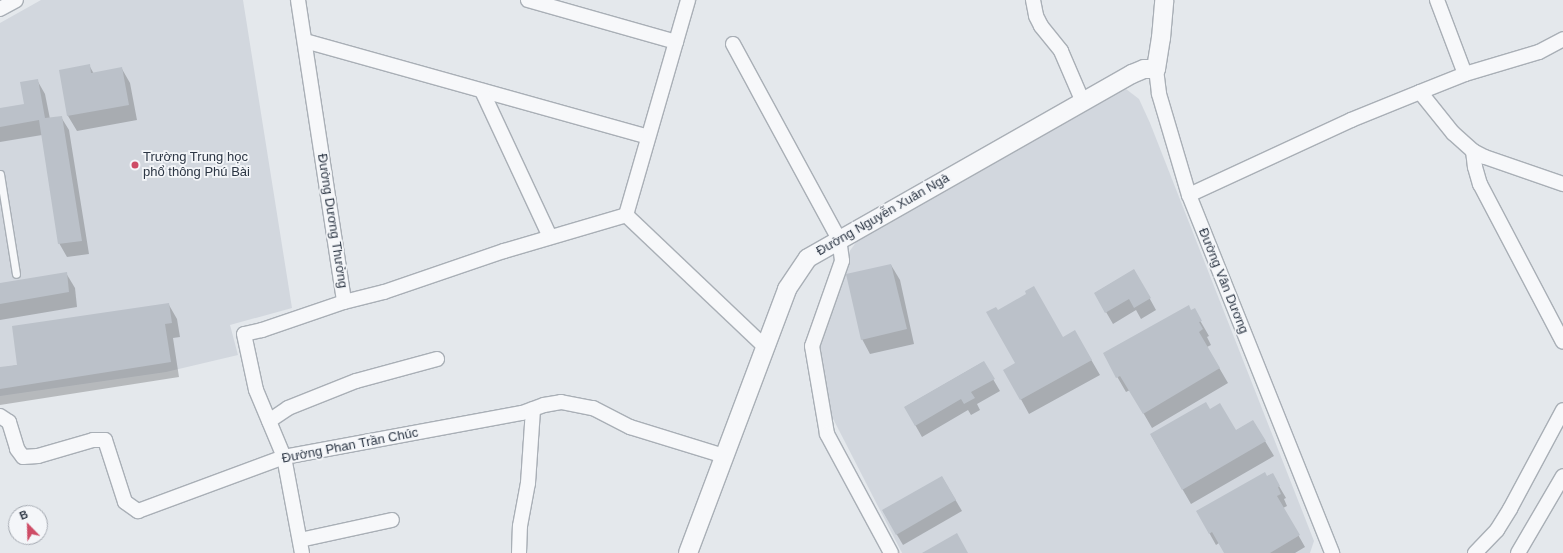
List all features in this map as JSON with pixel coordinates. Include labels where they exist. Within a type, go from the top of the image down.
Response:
[{"type":"street","points":[[0,9],[16,0]]},
{"type":"street","name":"Đường Dương Thưởng","points":[[298,0],[344,302],[262,330],[244,334],[246,351],[256,390],[284,457],[301,546]]},
{"type":"street","points":[[528,0],[676,42]]},
{"type":"street","points":[[626,215],[688,0]]},
{"type":"street","points":[[1033,0],[1036,16],[1041,26],[1061,51],[1083,102]]},
{"type":"street","name":"Đường Vân Dương","points":[[1164,0],[1161,38],[1156,69],[1161,101],[1189,195],[1332,553]]},
{"type":"street","points":[[1437,0],[1465,74]]},
{"type":"street","points":[[1189,195],[1344,124],[1420,92],[1494,64],[1525,57],[1539,52],[1563,39]]},
{"type":"street","points":[[304,41],[648,137]]},
{"type":"street","points":[[733,44],[839,239],[842,261],[812,346],[826,434],[891,553]]},
{"type":"street","name":"Đường Nguyễn Xuân Ngà","points":[[688,553],[787,288],[808,258],[839,239],[1132,74],[1144,69],[1156,69]]},
{"type":"street","points":[[482,91],[550,237]]},
{"type":"street","points":[[1420,92],[1453,133],[1473,151],[1485,157],[1563,184]]},
{"type":"street","points":[[1473,151],[1475,167],[1480,184],[1563,342]]},
{"type":"street","points":[[344,302],[384,292],[448,272],[504,251],[626,215]]},
{"type":"street","points":[[626,215],[765,347]]},
{"type":"street","points":[[269,422],[288,408],[356,381],[437,359]]},
{"type":"street","name":"Đường Phan Trần Chúc","points":[[0,416],[9,422],[16,449],[23,457],[38,456],[94,440],[105,440],[125,502],[138,511],[284,457],[522,413],[561,402],[593,408],[630,427],[724,456]]},
{"type":"street","points":[[519,553],[520,526],[528,483],[533,409]]},
{"type":"street","points":[[1475,553],[1497,530],[1510,510],[1563,410]]},
{"type":"street","points":[[1518,553],[1563,476]]},
{"type":"street","points":[[301,546],[392,520]]},
{"type":"lane","points":[[0,174],[1,193],[16,274]]},
{"type":"shaded area","name":"Trường Trung học phổ thông Phú Bài","points":[[41,0],[243,0],[292,308],[230,325],[238,355],[166,372],[0,396],[0,23]]},
{"type":"shaded area","points":[[1126,89],[1139,99],[1150,123],[1314,541],[1310,553],[902,553],[826,405],[817,348],[849,252],[857,241],[873,231]]},
{"type":"building","points":[[90,64],[91,73],[122,67],[129,105],[67,116],[59,70]]},
{"type":"building","points":[[38,79],[45,118],[62,116],[82,241],[58,244],[39,120],[0,127],[0,108],[24,104],[20,82]]},
{"type":"building","points":[[891,264],[907,329],[861,340],[846,274]]},
{"type":"building","points":[[1134,269],[1151,298],[1134,308],[1129,299],[1105,313],[1094,293]]},
{"type":"building","points":[[67,272],[69,292],[0,304],[0,283]]},
{"type":"building","points":[[1034,286],[1063,337],[1075,330],[1092,360],[1020,400],[1003,370],[1015,363],[986,312],[996,307],[998,310],[1026,294],[1025,291]]},
{"type":"building","points":[[169,303],[172,323],[165,324],[171,362],[0,389],[0,367],[17,365],[12,326]]},
{"type":"building","points":[[1189,305],[1191,310],[1195,308],[1202,321],[1199,322],[1203,329],[1199,332],[1220,368],[1143,414],[1120,376],[1116,378],[1103,353]]},
{"type":"building","points":[[984,361],[995,379],[971,392],[975,398],[964,404],[961,399],[915,426],[904,407]]},
{"type":"building","points":[[1206,402],[1210,409],[1220,403],[1236,430],[1253,420],[1266,441],[1182,490],[1150,434]]},
{"type":"building","points":[[1265,472],[1267,476],[1273,473],[1280,486],[1278,487],[1281,494],[1277,496],[1300,535],[1270,553],[1224,553],[1212,532],[1209,534],[1196,511]]},
{"type":"building","points":[[942,476],[956,500],[896,535],[882,510]]},
{"type":"building","points":[[957,533],[968,553],[922,553]]},
{"type":"place","name":"Trường Trung học phổ thông Phú Bài","points":[[135,165]]}]
